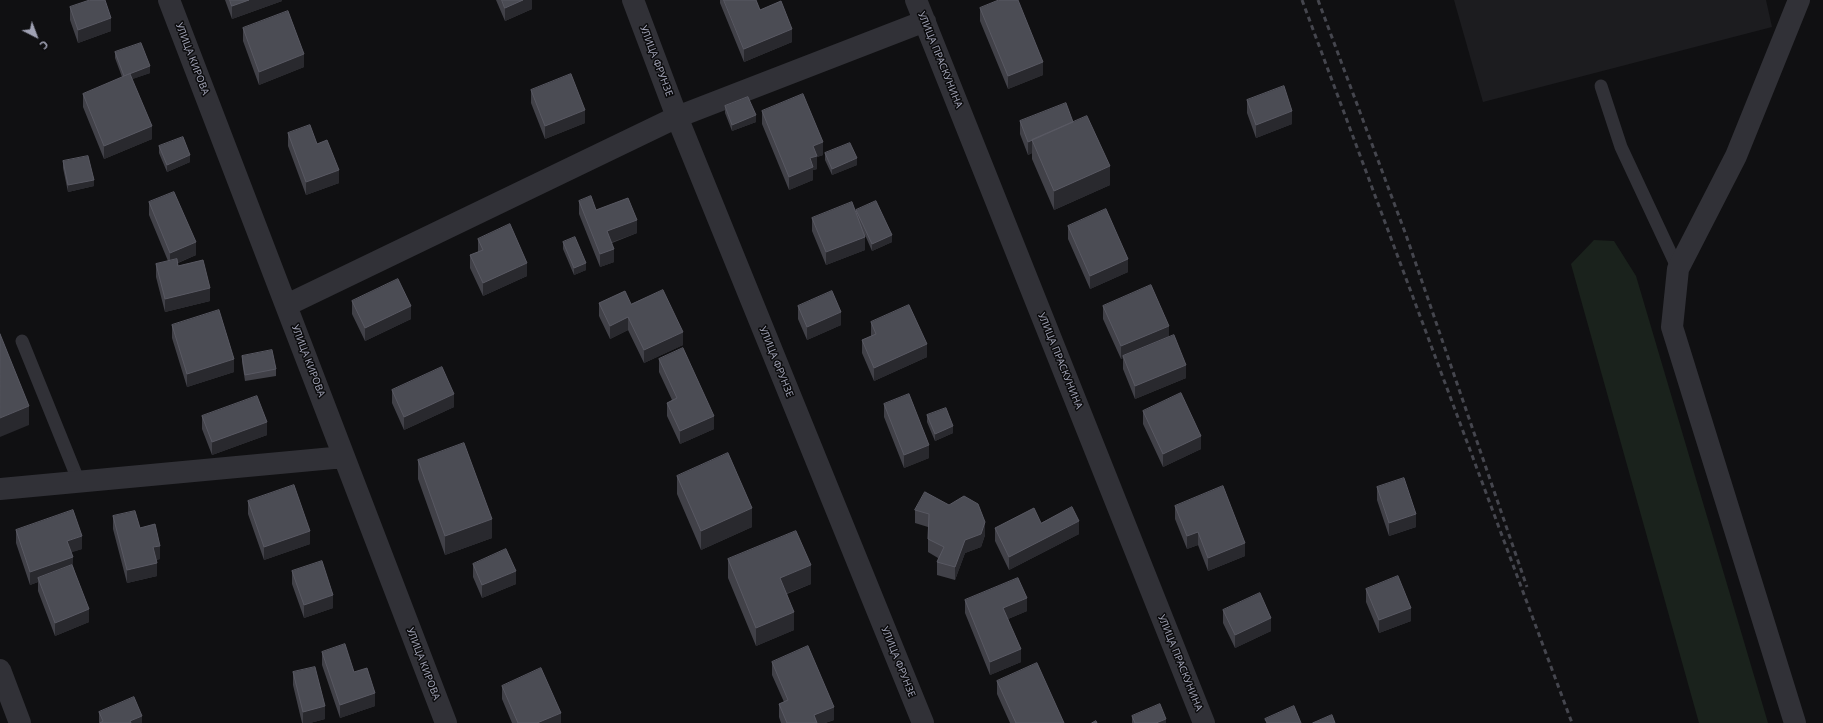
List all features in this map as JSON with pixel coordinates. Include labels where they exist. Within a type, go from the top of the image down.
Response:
[{"type":"street","name":"УЛИЦА КИРОВА","points":[[169,0],[446,723]]},
{"type":"street","name":"УЛИЦА ФРУНЗЕ","points":[[633,0],[677,117],[923,723]]},
{"type":"street","name":"УЛИЦА ПРАСКУНИНА","points":[[916,0],[1204,723]]},
{"type":"street","points":[[1795,723],[1672,327],[1678,269],[1736,156],[1799,0]]},
{"type":"street","points":[[287,305],[677,117],[925,21]]},
{"type":"street","points":[[0,490],[344,457]]},
{"type":"street","points":[[0,670],[20,723]]},
{"type":"lane","points":[[1601,86],[1620,147],[1678,269]]},
{"type":"lane","points":[[22,341],[79,482]]},
{"type":"shaded area","points":[[1454,0],[1766,0],[1772,27],[1483,102]]},
{"type":"shaded area","points":[[1594,240],[1614,241],[1636,276],[1768,723],[1699,723],[1571,264]]},
{"type":"building","points":[[90,0],[105,0],[111,18],[78,30],[70,7]]},
{"type":"building","points":[[230,0],[249,0],[232,6]]},
{"type":"building","points":[[502,0],[523,0],[505,8]]},
{"type":"building","points":[[724,0],[756,0],[760,10],[781,1],[792,29],[744,49]]},
{"type":"building","points":[[999,0],[1018,0],[1043,62],[1008,76],[980,8]]},
{"type":"building","points":[[288,11],[304,54],[259,72],[243,28]]},
{"type":"building","points":[[141,43],[150,66],[124,76],[115,52]]},
{"type":"building","points":[[130,74],[152,126],[104,146],[83,94]]},
{"type":"building","points":[[571,74],[585,110],[545,126],[531,90]]},
{"type":"building","points":[[1284,86],[1292,111],[1256,125],[1247,100]]},
{"type":"building","points":[[803,94],[823,142],[813,146],[817,156],[810,158],[813,167],[789,177],[762,111]]},
{"type":"building","points":[[748,97],[756,115],[732,125],[725,106]]},
{"type":"building","points":[[1066,103],[1073,122],[1028,142],[1020,121]]},
{"type":"building","points":[[1087,116],[1110,166],[1054,191],[1032,140]]},
{"type":"building","points":[[310,125],[317,144],[327,140],[339,170],[306,182],[288,133]]},
{"type":"building","points":[[183,137],[190,155],[167,165],[159,146]]},
{"type":"building","points":[[850,143],[857,158],[832,169],[825,153]]},
{"type":"building","points":[[88,156],[94,180],[68,185],[63,161]]},
{"type":"building","points":[[174,192],[196,242],[170,253],[149,202]]},
{"type":"building","points":[[591,196],[596,210],[628,198],[637,220],[607,231],[614,249],[600,254],[579,201]]},
{"type":"building","points":[[876,201],[892,235],[872,244],[856,210]]},
{"type":"building","points":[[852,202],[865,237],[826,252],[812,218]]},
{"type":"building","points":[[1106,209],[1128,259],[1090,276],[1068,226]]},
{"type":"building","points":[[510,224],[527,263],[483,283],[470,255],[483,250],[478,239]]},
{"type":"building","points":[[575,237],[586,263],[574,268],[563,242]]},
{"type":"building","points":[[177,259],[178,266],[203,260],[210,288],[165,299],[156,264]]},
{"type":"building","points":[[398,279],[411,306],[365,328],[352,301]]},
{"type":"building","points":[[1151,285],[1169,326],[1121,346],[1103,306]]},
{"type":"building","points":[[663,290],[683,332],[644,350],[628,317],[610,326],[599,303],[625,291],[631,304]]},
{"type":"building","points":[[832,291],[841,312],[807,327],[798,306]]},
{"type":"building","points":[[909,305],[927,344],[874,368],[862,340],[876,334],[871,322]]},
{"type":"building","points":[[219,310],[234,359],[187,374],[172,325]]},
{"type":"building","points":[[0,334],[29,406],[0,418]]},
{"type":"building","points":[[1174,335],[1186,365],[1135,386],[1123,356]]},
{"type":"building","points":[[683,348],[714,416],[680,431],[667,403],[677,398],[659,359]]},
{"type":"building","points":[[272,350],[276,369],[245,375],[242,356]]},
{"type":"building","points":[[442,367],[454,394],[404,417],[392,390]]},
{"type":"building","points":[[1181,393],[1201,436],[1163,454],[1143,411]]},
{"type":"building","points":[[909,394],[929,445],[904,455],[884,404]]},
{"type":"building","points":[[257,396],[267,422],[212,442],[202,416]]},
{"type":"building","points":[[946,408],[953,426],[935,434],[927,415]]},
{"type":"building","points":[[464,443],[492,519],[445,536],[418,460]]},
{"type":"building","points":[[728,453],[752,508],[701,531],[677,476]]},
{"type":"building","points":[[1404,478],[1416,514],[1389,523],[1377,487]]},
{"type":"building","points":[[294,485],[310,531],[264,547],[248,501]]},
{"type":"building","points":[[1223,486],[1245,543],[1208,558],[1198,532],[1187,536],[1175,506]]},
{"type":"building","points":[[925,492],[949,505],[964,496],[978,504],[985,522],[981,534],[965,540],[955,567],[937,562],[944,547],[928,539],[929,514],[915,510]]},
{"type":"building","points":[[1072,507],[1079,521],[1009,557],[995,528],[1034,508],[1041,523]]},
{"type":"building","points":[[73,510],[82,536],[67,541],[73,557],[30,572],[16,530]]},
{"type":"building","points":[[135,511],[140,528],[155,524],[160,546],[153,547],[157,563],[127,570],[113,516]]},
{"type":"building","points":[[796,531],[811,565],[780,578],[794,612],[756,628],[728,559]]},
{"type":"building","points":[[506,549],[516,571],[482,585],[473,564]]},
{"type":"building","points":[[322,561],[333,595],[304,605],[292,571]]},
{"type":"building","points":[[72,565],[89,609],[55,623],[38,578]]},
{"type":"building","points":[[1398,576],[1411,608],[1379,620],[1366,589]]},
{"type":"building","points":[[1018,578],[1027,598],[1003,608],[1021,649],[990,662],[965,600]]},
{"type":"building","points":[[1260,593],[1271,618],[1235,635],[1223,610]]},
{"type":"building","points":[[345,644],[354,672],[367,668],[375,693],[340,705],[322,652]]},
{"type":"building","points":[[808,646],[834,707],[814,715],[817,723],[787,723],[779,704],[788,700],[772,662]]},
{"type":"building","points":[[1037,663],[1064,723],[1016,723],[997,681]]},
{"type":"building","points":[[315,667],[325,706],[303,712],[293,672]]},
{"type":"building","points":[[541,668],[561,713],[537,723],[518,723],[502,686]]},
{"type":"building","points":[[134,697],[142,716],[130,721],[131,723],[100,723],[103,721],[99,712]]},
{"type":"building","points":[[1160,704],[1166,719],[1156,723],[1135,723],[1132,716]]},
{"type":"building","points":[[1294,706],[1301,723],[1267,723],[1265,719]]},
{"type":"building","points":[[1332,715],[1335,723],[1313,723]]},
{"type":"railway","points":[[1302,0],[1572,723]]},
{"type":"railway","points":[[1318,0],[1406,235],[1527,587]]}]
